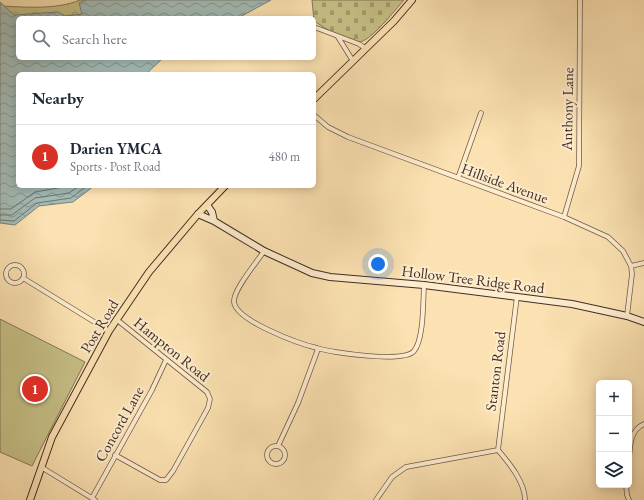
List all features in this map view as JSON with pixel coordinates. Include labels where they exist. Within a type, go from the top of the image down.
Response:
[{"type":"main road","points":[[316,97],[412,0]]},
{"type":"main road","name":"Post Road","points":[[30,500],[52,437],[116,319],[149,272],[198,214],[223,188]]},
{"type":"main road","points":[[207,205],[212,212],[214,221]]},
{"type":"main road","name":"Hollow Tree Ridge Road","points":[[198,214],[214,221],[264,251],[312,273],[330,277],[424,285],[572,304],[627,316],[644,322]]},
{"type":"street","name":"Anthony Lane","points":[[564,217],[579,166],[580,0]]},
{"type":"street","points":[[316,28],[337,37],[360,44],[365,48]]},
{"type":"street","points":[[337,37],[353,61]]},
{"type":"street","points":[[458,178],[481,113]]},
{"type":"street","name":"Hillside Avenue","points":[[316,117],[328,127],[348,137],[564,217],[608,237],[623,251],[631,266]]},
{"type":"street","points":[[264,251],[236,292],[234,302],[235,307],[255,323],[284,337],[318,349],[397,358],[410,355],[417,346],[420,336],[424,285]]},
{"type":"street","points":[[627,316],[631,266],[644,263]]},
{"type":"street","points":[[12,265],[21,267],[24,272],[23,278],[18,282],[9,281],[6,276],[7,269],[12,265]]},
{"type":"street","points":[[23,278],[109,331]]},
{"type":"street","name":"Stanton Road","points":[[498,450],[517,296]]},
{"type":"street","name":"Hampton Road","points":[[115,455],[160,480],[166,480],[173,471],[208,408],[210,399],[206,392],[116,319]]},
{"type":"street","points":[[278,446],[298,403],[318,349]]},
{"type":"street","name":"Concord Lane","points":[[93,499],[115,455],[152,390],[166,360]]},
{"type":"street","points":[[630,452],[634,432],[638,426],[644,424]]},
{"type":"street","points":[[278,446],[283,450],[285,456],[280,464],[273,464],[268,460],[267,454],[272,447],[278,446]]},
{"type":"street","points":[[376,500],[392,477],[406,466],[498,450],[509,463],[525,492],[525,500]]},
{"type":"street","points":[[41,466],[93,499]]},
{"type":"street","points":[[626,488],[629,500]]},
{"type":"green space","points":[[80,0],[93,0],[87,16],[16,17],[0,6],[51,7]]},
{"type":"green space","points":[[312,0],[404,0],[370,37],[359,42],[341,37],[330,31],[316,22],[316,16],[314,16]]},
{"type":"green space","points":[[0,319],[85,362],[32,466],[0,452]]},
{"type":"water","points":[[86,0],[271,0],[242,16],[65,16],[82,14],[79,3]]},
{"type":"water","points":[[0,2],[14,15],[58,12],[65,16],[16,16],[16,60],[161,60],[148,72],[16,72],[16,188],[91,188],[73,202],[39,206],[15,225],[0,223]]},
{"type":"place","name":"Darien YMCA","points":[[35,389]]}]
